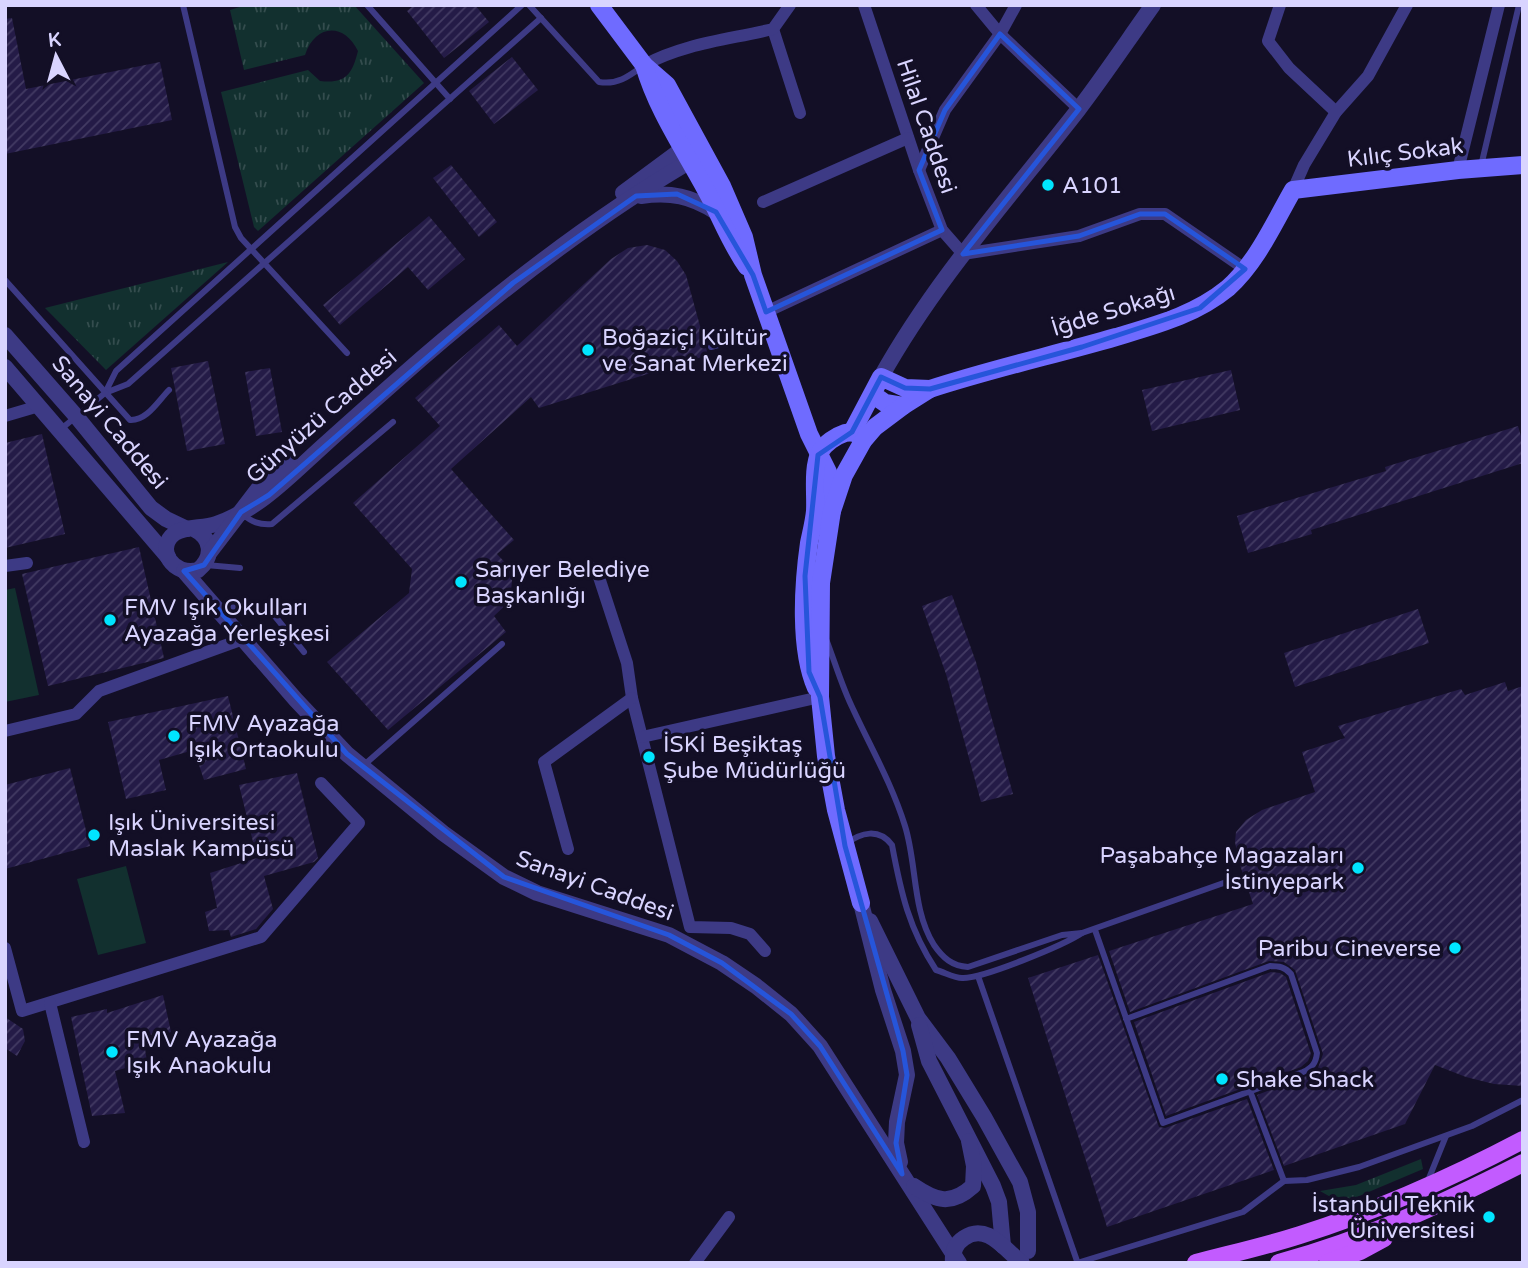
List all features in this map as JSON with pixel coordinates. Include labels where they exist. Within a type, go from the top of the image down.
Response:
[{"type":"main road","points":[[599,5],[644,65],[667,85],[716,212],[730,242],[753,275]]},
{"type":"main road","points":[[694,150],[744,237],[766,312],[818,455],[828,472],[832,511]]},
{"type":"main road","name":"Kılıç Sokak","points":[[1293,190],[1523,165]]},
{"type":"main road","name":"İğde Sokağı","points":[[930,389],[1164,323],[1200,308],[1228,287],[1245,269],[1261,247],[1293,190]]},
{"type":"main road","points":[[861,903],[845,846],[826,756],[820,697],[821,583],[832,511],[853,458],[872,394],[881,377],[905,388],[930,389]]},
{"type":"main road","points":[[820,697],[809,672],[805,622],[805,576],[815,515],[818,455],[841,434],[858,436],[930,389]]},
{"type":"main road","points":[[872,394],[885,402],[903,406]]},
{"type":"main road","points":[[818,455],[834,464],[853,458]]},
{"type":"main road","points":[[1196,1263],[1300,1235],[1426,1188],[1523,1140]]},
{"type":"main road","points":[[1279,1263],[1376,1232],[1523,1163]]},
{"type":"main road","points":[[1328,1263],[1360,1251],[1388,1236],[1419,1214]]},
{"type":"street","points":[[644,65],[668,52],[689,46],[773,29],[790,5]]},
{"type":"street","name":"Hilal Caddesi","points":[[864,5],[942,230],[963,254]]},
{"type":"street","points":[[976,5],[1000,34],[1079,108]]},
{"type":"street","points":[[919,170],[945,110],[1000,34],[1016,5]]},
{"type":"street","points":[[881,377],[897,349],[963,254],[1079,108],[1153,5]]},
{"type":"street","points":[[1280,5],[1268,41],[1289,68],[1336,112]]},
{"type":"street","name":"İğde Sokağı","points":[[1293,190],[1304,165],[1336,112],[1367,76],[1407,5]]},
{"type":"street","points":[[1458,170],[1499,5]]},
{"type":"street","points":[[773,29],[800,113]]},
{"type":"street","points":[[763,202],[908,138]]},
{"type":"street","name":"Günyüzü Caddesi","points":[[241,512],[269,495],[423,358],[513,283],[636,196],[694,150]]},
{"type":"street","name":"Günyüzü Caddesi","points":[[241,512],[258,489],[412,354],[503,279],[694,150]]},
{"type":"street","points":[[636,196],[677,194],[700,201],[716,212]]},
{"type":"street","points":[[963,254],[1079,236],[1140,214],[1164,214],[1245,269]]},
{"type":"street","points":[[766,312],[942,230]]},
{"type":"street","name":"Sanayi Caddesi","points":[[5,335],[151,508],[166,519],[190,529]]},
{"type":"street","name":"Sanayi Caddesi","points":[[5,368],[168,557]]},
{"type":"street","points":[[5,415],[39,406]]},
{"type":"street","points":[[241,512],[198,570],[184,571],[171,564],[167,551],[170,538],[181,530],[220,523],[241,512]]},
{"type":"street","points":[[190,529],[206,537],[207,559]]},
{"type":"street","points":[[5,566],[27,563]]},
{"type":"street","points":[[596,568],[627,663],[632,698],[690,927],[731,928],[750,933],[765,951]]},
{"type":"street","name":"Sanayi Caddesi","points":[[184,571],[296,700],[347,754],[443,832],[504,877],[537,893],[669,935],[722,963],[790,1014],[820,1046],[955,1260]]},
{"type":"street","points":[[5,732],[76,715],[99,691],[243,639]]},
{"type":"street","points":[[642,737],[820,697]]},
{"type":"street","points":[[568,849],[544,762],[632,698]]},
{"type":"street","points":[[5,948],[22,1011],[261,937],[359,823],[321,783]]},
{"type":"street","points":[[861,903],[883,990],[903,1051],[907,1075],[896,1133],[902,1174],[932,1198],[948,1200],[965,1193],[973,1186],[974,1166],[969,1141]]},
{"type":"street","points":[[861,903],[918,1018],[948,1058],[1020,1182],[1028,1212],[1025,1257],[1003,1246],[988,1234],[971,1234],[961,1239],[955,1260]]},
{"type":"street","points":[[50,1003],[84,1142]]},
{"type":"street","points":[[918,1018],[929,1061],[969,1141],[982,1161],[999,1202],[1003,1246]]},
{"type":"street","points":[[695,1263],[729,1217]]},
{"type":"lane","points":[[183,5],[235,227],[251,249],[347,353]]},
{"type":"lane","points":[[367,5],[450,99]]},
{"type":"lane","points":[[105,393],[116,371],[522,5]]},
{"type":"lane","points":[[530,5],[598,82],[611,84],[626,79],[644,65]]},
{"type":"lane","points":[[1481,168],[1519,5]]},
{"type":"lane","points":[[59,430],[105,393],[128,384],[541,18]]},
{"type":"lane","points":[[5,280],[130,420],[145,416],[169,390]]},
{"type":"lane","points":[[711,348],[773,330]]},
{"type":"lane","points":[[241,512],[251,521],[263,525],[272,524],[393,422]]},
{"type":"lane","points":[[207,559],[240,568]]},
{"type":"lane","points":[[214,606],[269,609],[304,652]]},
{"type":"lane","points":[[820,621],[852,707],[894,793],[906,829],[923,916],[933,943],[946,960],[956,967],[968,967],[1062,934],[1095,930],[1232,880]]},
{"type":"lane","points":[[362,766],[502,645]]},
{"type":"lane","points":[[845,846],[863,834],[875,833],[892,845],[902,900],[922,950],[936,970],[962,978],[978,976],[1067,943],[1082,933]]},
{"type":"lane","points":[[1095,930],[1126,1019],[1163,1123],[1303,1072],[1310,1069],[1317,1059],[1291,974],[1283,967],[1270,966],[1126,1019]]},
{"type":"lane","points":[[978,976],[1077,1262],[1243,1212],[1283,1181],[1333,1174],[1446,1136],[1523,1100]]},
{"type":"lane","points":[[1250,1091],[1283,1181]]},
{"type":"lane","points":[[1426,1188],[1446,1136]]},
{"type":"highlighted area","points":[[1000,34],[1079,109],[963,254],[1079,236],[1140,214],[1165,214],[1245,269],[1200,308],[1082,347],[930,389],[905,388],[881,377],[852,432],[818,455],[805,576],[809,672],[820,697],[845,846],[903,1051],[907,1075],[896,1143],[902,1174],[820,1046],[791,1014],[722,963],[669,935],[504,877],[347,754],[184,571],[204,565],[241,512],[269,495],[513,283],[636,196],[677,194],[716,212],[753,275],[766,312],[942,230],[919,170],[945,110]]},
{"type":"green space","points":[[246,5],[354,5],[424,83],[258,231],[254,227],[221,92],[308,70],[320,81],[336,81],[350,72],[358,51],[345,35],[330,30],[316,37],[305,55],[244,70],[230,10]]},
{"type":"green space","points":[[228,262],[106,370],[45,308]]},
{"type":"green space","points":[[15,588],[39,695],[5,702],[5,590]]},
{"type":"green space","points":[[126,866],[146,943],[98,955],[77,879]]},
{"type":"green space","points":[[1421,1159],[1423,1169],[1345,1202],[1320,1191],[1356,1185]]},
{"type":"building","points":[[414,5],[475,5],[489,22],[444,58],[407,11]]},
{"type":"building","points":[[12,18],[26,89],[160,62],[172,120],[5,154],[5,19]]},
{"type":"building","points":[[512,57],[538,90],[494,124],[469,91]]},
{"type":"building","points":[[451,165],[497,222],[479,237],[433,178]]},
{"type":"building","points":[[429,216],[465,259],[428,290],[408,267],[340,325],[323,305]]},
{"type":"building","points":[[647,245],[665,250],[677,261],[686,275],[708,355],[539,408],[531,397],[451,469],[514,540],[497,554],[513,571],[510,601],[494,616],[506,632],[388,730],[327,662],[409,593],[412,569],[353,503],[440,426],[415,398],[499,325],[517,346],[611,259],[628,248]]},
{"type":"building","points":[[208,361],[225,444],[187,451],[171,368]]},
{"type":"building","points":[[270,368],[282,432],[256,436],[245,372]]},
{"type":"building","points":[[1231,370],[1240,410],[1152,431],[1142,390]]},
{"type":"building","points":[[1518,426],[1523,443],[1523,463],[1311,530],[1312,534],[1248,553],[1237,516],[1386,471],[1385,467]]},
{"type":"building","points":[[42,434],[65,534],[5,548],[5,443]]},
{"type":"building","points":[[139,547],[164,658],[48,686],[22,574]]},
{"type":"building","points":[[952,595],[976,662],[1013,794],[981,802],[946,674],[922,606]]},
{"type":"building","points":[[1418,609],[1429,643],[1295,687],[1284,653]]},
{"type":"building","points":[[1505,682],[1508,691],[1523,686],[1523,1086],[1494,1084],[1435,1065],[1405,1124],[1284,1166],[1257,1095],[1309,1075],[1318,1068],[1323,1054],[1295,970],[1284,962],[1269,961],[1130,1012],[1109,951],[1253,904],[1239,862],[1236,832],[1246,820],[1262,810],[1315,792],[1302,752],[1345,738],[1338,726],[1461,689],[1465,695]]},
{"type":"building","name":"FMV Ayazağa Işık Ortaokulu","points":[[228,696],[246,769],[204,780],[194,750],[159,760],[166,790],[126,799],[108,722]]},
{"type":"building","points":[[70,768],[90,846],[5,869],[5,785]]},
{"type":"building","points":[[297,773],[318,858],[314,862],[264,876],[273,909],[256,929],[231,937],[229,930],[209,931],[205,912],[217,908],[210,873],[257,858],[239,785]]},
{"type":"building","points":[[1098,955],[1159,1127],[1165,1128],[1247,1099],[1274,1170],[1107,1227],[1028,978]]},
{"type":"building","points":[[1271,972],[1286,977],[1311,1054],[1308,1061],[1301,1067],[1166,1116],[1134,1022]]},
{"type":"building","name":"FMV Ayazağa Işık Anaokulu","points":[[163,995],[171,1032],[144,1042],[147,1062],[115,1071],[125,1113],[92,1116],[71,1017],[107,1009],[107,1013]]},
{"type":"building","points":[[5,1017],[23,1029],[25,1041],[17,1056],[5,1048]]},
{"type":"place","name":"A101","points":[[1048,185]]},
{"type":"place","name":"Boğaziçi Kültür ve Sanat Merkezi","points":[[588,350]]},
{"type":"place","name":"Sarıyer Belediye Başkanlığı","points":[[461,582]]},
{"type":"place","name":"FMV Işık Okulları Ayazağa Yerleşkesi","points":[[110,620]]},
{"type":"place","name":"FMV Ayazağa Işık Ortaokulu","points":[[174,736]]},
{"type":"place","name":"İSKİ Beşiktaş Şube Müdürlüğü","points":[[649,757]]},
{"type":"place","name":"Işık Üniversitesi Maslak Kampüsü","points":[[94,835]]},
{"type":"place","name":"Paşabahçe Magazaları İstinyepark","points":[[1358,868]]},
{"type":"place","name":"Paribu Cineverse","points":[[1455,948]]},
{"type":"place","name":"FMV Ayazağa Işık Anaokulu","points":[[112,1052]]},
{"type":"place","name":"Shake Shack","points":[[1222,1079]]},
{"type":"place","name":"İstanbul Teknik Üniversitesi","points":[[1489,1217]]}]
